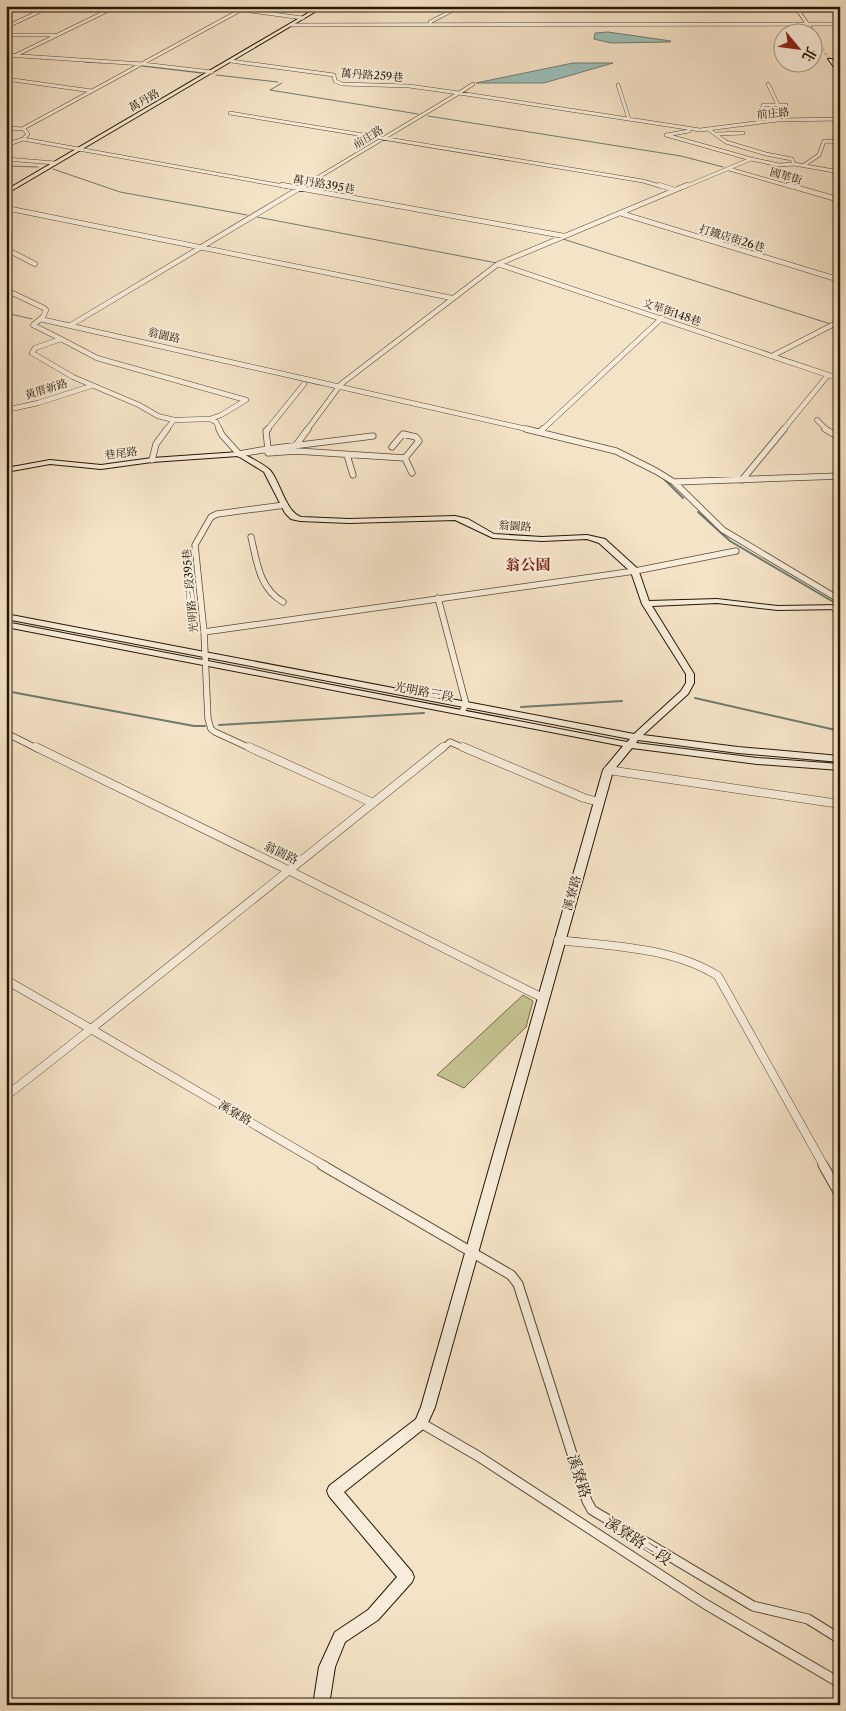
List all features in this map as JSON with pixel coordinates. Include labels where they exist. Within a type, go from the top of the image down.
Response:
[{"type":"street","points":[[6,27],[51,6]]},
{"type":"street","points":[[15,56],[117,6]]},
{"type":"street","points":[[6,128],[22,129],[248,6]]},
{"type":"street","name":"萬丹路","points":[[6,192],[323,6]]},
{"type":"street","points":[[430,22],[455,9],[478,6]]},
{"type":"street","points":[[594,6],[598,20]]},
{"type":"street","points":[[616,6],[618,11]]},
{"type":"street","points":[[663,6],[665,10]]},
{"type":"street","points":[[729,6],[738,15],[801,15]]},
{"type":"street","points":[[795,6],[805,22]]},
{"type":"street","points":[[242,10],[303,18]]},
{"type":"street","points":[[595,11],[840,11]]},
{"type":"street","points":[[294,24],[598,20]]},
{"type":"street","points":[[294,24],[598,20],[774,23]]},
{"type":"street","points":[[824,22],[840,22]]},
{"type":"street","points":[[6,35],[56,35]]},
{"type":"street","points":[[6,55],[143,64],[212,72]]},
{"type":"street","points":[[830,60],[840,74]]},
{"type":"street","name":"萬丹路259巷","points":[[231,61],[334,75],[335,82],[342,84],[409,86],[459,93]]},
{"type":"street","points":[[6,79],[92,91]]},
{"type":"street","points":[[459,93],[473,84]]},
{"type":"street","points":[[768,84],[778,105]]},
{"type":"street","points":[[618,85],[629,119]]},
{"type":"street","name":"前庄路","points":[[71,325],[459,93],[700,130],[772,120],[840,119]]},
{"type":"street","points":[[772,120],[762,116],[763,105],[786,105]]},
{"type":"street","points":[[230,113],[643,181],[676,190]]},
{"type":"street","points":[[6,145],[23,139],[28,134],[22,129]]},
{"type":"street","points":[[708,129],[726,142],[766,154],[792,159],[794,164]]},
{"type":"street","points":[[700,130],[666,134],[751,159],[779,165],[794,164],[840,172]]},
{"type":"street","points":[[716,134],[743,133]]},
{"type":"street","name":"萬丹路395巷","points":[[23,139],[564,236]]},
{"type":"street","points":[[803,166],[819,155],[824,141],[840,142]]},
{"type":"street","points":[[6,159],[55,163]]},
{"type":"street","points":[[296,445],[340,386],[499,263],[751,159]]},
{"type":"street","name":"國華街","points":[[728,168],[840,200]]},
{"type":"street","points":[[6,208],[202,246],[452,298]]},
{"type":"street","name":"打鐵店街26巷","points":[[619,213],[840,280]]},
{"type":"street","points":[[6,249],[35,264]]},
{"type":"street","name":"文華街148巷","points":[[499,263],[840,379]]},
{"type":"street","points":[[6,290],[44,308],[46,313],[34,323],[34,326],[61,339],[97,358],[246,400],[221,415],[210,419],[174,420],[158,416],[139,405],[91,386],[32,353],[35,348],[61,339]]},
{"type":"street","points":[[540,432],[662,318]]},
{"type":"street","name":"翁園路","points":[[40,319],[340,386],[616,451],[638,461],[674,482],[723,530],[840,600]]},
{"type":"street","points":[[772,356],[840,320]]},
{"type":"street","points":[[742,480],[828,375]]},
{"type":"street","points":[[304,384],[266,431],[268,453],[296,451],[405,458]]},
{"type":"street","name":"黃厝新路","points":[[6,410],[38,403],[91,386]]},
{"type":"street","name":"翁園路","points":[[210,419],[216,422],[222,435],[234,450],[267,471],[284,505],[294,517],[307,521],[455,518],[469,521],[482,531],[493,536],[542,539],[587,537],[602,541],[635,571],[646,604],[690,674],[690,683],[685,692],[633,741]]},
{"type":"street","points":[[152,460],[156,444],[174,420]]},
{"type":"street","points":[[817,420],[822,427],[840,437]]},
{"type":"street","points":[[392,446],[403,434],[416,437],[419,442],[405,458]]},
{"type":"street","points":[[239,454],[373,436]]},
{"type":"street","name":"巷尾路","points":[[6,470],[50,462],[101,467],[152,460],[239,454]]},
{"type":"street","points":[[347,455],[354,475]]},
{"type":"street","points":[[405,458],[412,473]]},
{"type":"street","points":[[674,482],[840,476]]},
{"type":"street","name":"光明路三段395巷","points":[[204,653],[204,632],[195,545],[211,517],[218,514],[284,505]]},
{"type":"street","points":[[251,537],[265,587],[273,598],[283,602]]},
{"type":"street","points":[[204,632],[635,571],[736,551]]},
{"type":"street","points":[[438,598],[464,708]]},
{"type":"street","points":[[646,604],[717,601],[778,608],[838,609]]},
{"type":"street","name":"光明路三段","points":[[6,616],[204,653],[464,708],[633,741],[757,761],[840,767]]},
{"type":"street","name":"光明路三段","points":[[6,624],[206,663],[464,708]]},
{"type":"street","points":[[204,653],[208,719],[211,729],[373,803]]},
{"type":"street","name":"翁園路","points":[[6,733],[288,870],[543,998]]},
{"type":"street","name":"光明路三段","points":[[633,741],[795,756],[840,758]]},
{"type":"street","name":"溪寮路","points":[[421,1423],[428,1406],[558,940],[608,770],[633,741]]},
{"type":"street","points":[[6,1096],[450,742],[584,798],[599,802]]},
{"type":"street","points":[[608,770],[840,804]]},
{"type":"street","points":[[558,940],[675,958],[699,964],[718,976],[840,1195]]},
{"type":"street","name":"溪寮路","points":[[6,980],[472,1250],[511,1275],[518,1284],[584,1492],[592,1510],[752,1606],[796,1614],[808,1619],[840,1639]]},
{"type":"street","points":[[321,1705],[326,1667],[340,1638],[373,1615],[407,1577],[334,1491],[421,1423]]},
{"type":"street","name":"溪寮路二段","points":[[421,1423],[478,1456],[705,1604],[840,1683]]},
{"type":"shaded area","points":[[523,995],[533,1001],[526,1027],[464,1088],[437,1075]]},
{"type":"water","points":[[608,32],[671,41],[611,43],[594,39],[595,33]]},
{"type":"water","points":[[573,63],[613,63],[544,83],[476,83]]},
{"type":"waterway","points":[[85,62],[102,63]]},
{"type":"waterway","points":[[142,66],[201,73]]},
{"type":"waterway","points":[[216,75],[278,82]]},
{"type":"waterway","points":[[282,83],[270,90],[418,114]]},
{"type":"waterway","points":[[428,116],[681,156],[723,167]]},
{"type":"waterway","points":[[6,166],[38,167]]},
{"type":"waterway","points":[[53,169],[120,192],[247,215]]},
{"type":"waterway","points":[[257,217],[497,263]]},
{"type":"waterway","points":[[563,239],[840,327]]},
{"type":"waterway","points":[[6,313],[32,319]]},
{"type":"waterway","points":[[288,377],[320,385]]},
{"type":"waterway","points":[[664,479],[683,498]]},
{"type":"waterway","points":[[698,512],[730,541],[837,604]]},
{"type":"waterway","points":[[6,691],[194,726],[205,726]]},
{"type":"waterway","points":[[695,698],[840,731]]},
{"type":"waterway","points":[[521,707],[622,701]]},
{"type":"waterway","points":[[219,725],[424,713]]},
{"type":"tunnel","points":[[824,51],[830,60]]},
{"type":"district","name":"翁公園","points":[[528,565]]}]
